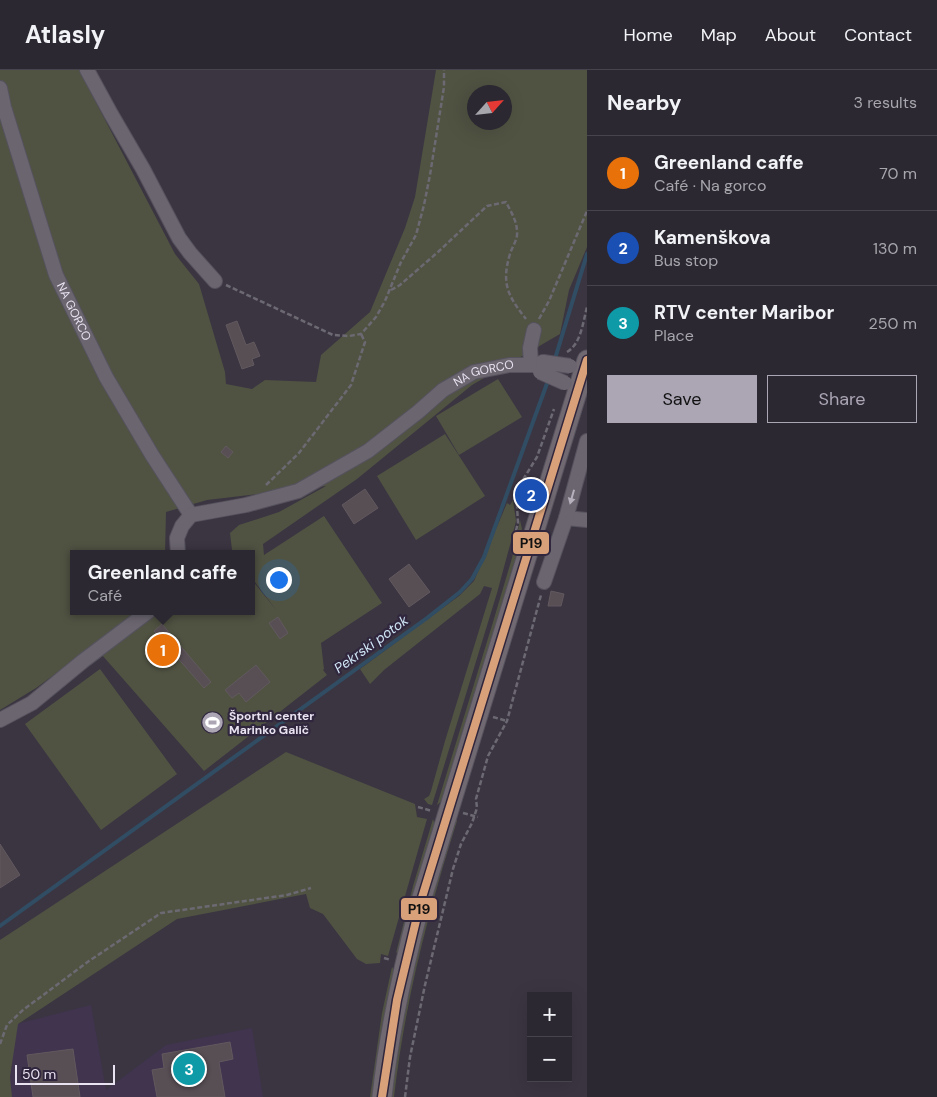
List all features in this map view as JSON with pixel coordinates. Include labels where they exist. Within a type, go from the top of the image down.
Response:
[{"type":"main road","points":[[382,1097],[389,1041],[398,994],[420,904],[578,363]]},
{"type":"street","points":[[86,70],[180,238],[190,253],[215,281]]},
{"type":"street","name":"NA GORCO","points":[[0,88],[4,107],[56,275],[106,378],[152,455],[191,515],[246,505],[298,491],[368,451],[443,390],[474,372],[505,365],[537,366],[578,363]]},
{"type":"street","points":[[534,330],[530,348],[537,366],[571,386]]},
{"type":"street","points":[[544,582],[566,518],[587,442]]},
{"type":"street","points":[[178,550],[177,538],[182,526],[191,515]]},
{"type":"street","points":[[566,518],[587,520]]},
{"type":"street","points":[[0,720],[32,703],[144,615]]},
{"type":"path","points":[[215,281],[239,290],[333,335],[349,336],[360,334],[376,317],[391,290],[401,262],[416,235],[424,205],[444,87],[444,70]]},
{"type":"path","points":[[391,290],[400,285],[438,252],[487,206],[506,202],[514,216],[518,233],[507,266],[506,287],[512,301],[534,330],[549,301],[587,211]]},
{"type":"path","points":[[578,363],[570,351],[575,346],[587,307]]},
{"type":"path","points":[[266,486],[299,453],[350,385],[365,342],[360,334]]},
{"type":"path","points":[[513,544],[518,523],[517,505],[522,482],[537,457],[555,406]]},
{"type":"path","points":[[405,1097],[410,1057],[425,985],[453,869],[460,844],[478,808],[476,799],[488,756],[507,721],[544,582]]},
{"type":"path","points":[[0,1044],[7,1025],[23,1010],[89,961],[161,913],[279,896],[311,888]]},
{"type":"shaded area","points":[[91,1005],[106,1090],[166,1045],[252,1028],[263,1097],[12,1097],[10,1077],[17,1024]]},
{"type":"green space","points":[[0,70],[79,70],[175,254],[199,284],[225,372],[226,384],[252,389],[265,380],[316,382],[321,355],[370,312],[405,228],[415,197],[436,70],[587,70],[587,247],[569,290],[560,334],[472,385],[357,479],[263,544],[264,555],[324,516],[382,603],[321,643],[323,670],[327,675],[204,771],[102,655],[152,615],[255,615],[255,584],[277,611],[255,582],[255,550],[232,550],[230,533],[239,525],[279,512],[326,486],[207,500],[166,512],[165,550],[70,550],[70,615],[136,615],[36,688],[0,710]]},
{"type":"green space","points":[[498,379],[522,417],[459,455],[436,416]]},
{"type":"green space","points":[[445,434],[485,496],[416,540],[377,476]]},
{"type":"green space","points":[[513,500],[516,521],[497,593],[432,805],[428,804],[424,799],[429,796],[431,791],[492,588],[484,586],[480,594],[384,670],[370,684],[360,669],[459,596],[474,581],[507,503],[510,505]]},
{"type":"green space","points":[[520,520],[522,529],[514,566],[443,800],[437,805],[512,558]]},
{"type":"green space","points":[[100,669],[177,774],[101,830],[25,724]]},
{"type":"green space","points":[[286,752],[415,804],[417,817],[427,819],[388,956],[381,954],[380,963],[366,964],[357,959],[323,914],[310,908],[306,894],[177,919],[18,1024],[10,1077],[12,1097],[0,1097],[0,940]]},
{"type":"green space","points":[[433,819],[435,825],[399,951],[396,953],[413,886]]},
{"type":"green space","points":[[456,819],[457,821],[427,923],[404,1026],[394,1097],[390,1097],[395,1049],[415,951],[454,820]]},
{"type":"green space","points":[[392,967],[394,970],[375,1097],[370,1097],[382,1013]]},
{"type":"building","points":[[237,321],[246,345],[254,342],[260,356],[252,359],[254,365],[242,369],[226,325]]},
{"type":"building","points":[[226,446],[233,452],[228,458],[221,452]]},
{"type":"building","points":[[365,489],[378,508],[354,524],[342,505]]},
{"type":"building","points":[[409,564],[430,592],[409,607],[389,579]]},
{"type":"building","points":[[551,591],[564,594],[561,606],[548,606]]},
{"type":"building","points":[[278,617],[288,633],[280,639],[269,623]]},
{"type":"building","points":[[162,624],[211,682],[204,688],[154,631]]},
{"type":"building","points":[[162,640],[176,657],[168,663],[154,648]]},
{"type":"building","points":[[256,665],[270,682],[246,702],[239,693],[232,698],[225,690]]},
{"type":"building","points":[[0,844],[20,875],[0,888]]},
{"type":"building","points":[[230,1042],[233,1059],[219,1062],[225,1097],[157,1097],[152,1070],[164,1068],[162,1054]]},
{"type":"building","points":[[73,1049],[80,1097],[33,1097],[27,1055]]},
{"type":"waterway","name":"Pekrski potok","points":[[554,362],[587,254]]},
{"type":"waterway","name":"Pekrski potok","points":[[0,926],[427,618],[460,592],[472,579],[484,557],[549,378]]},
{"type":"transit line","name":"P19","points":[[382,1097],[397,1000],[420,904],[587,360]]},
{"type":"place","name":"Kamenškova","points":[[531,495]]},
{"type":"place","name":"Greenland caffe","points":[[163,650]]},
{"type":"place","name":"Športni center Marinko Galič","points":[[213,723]]},
{"type":"place","name":"RTV center Maribor","points":[[189,1069]]}]
